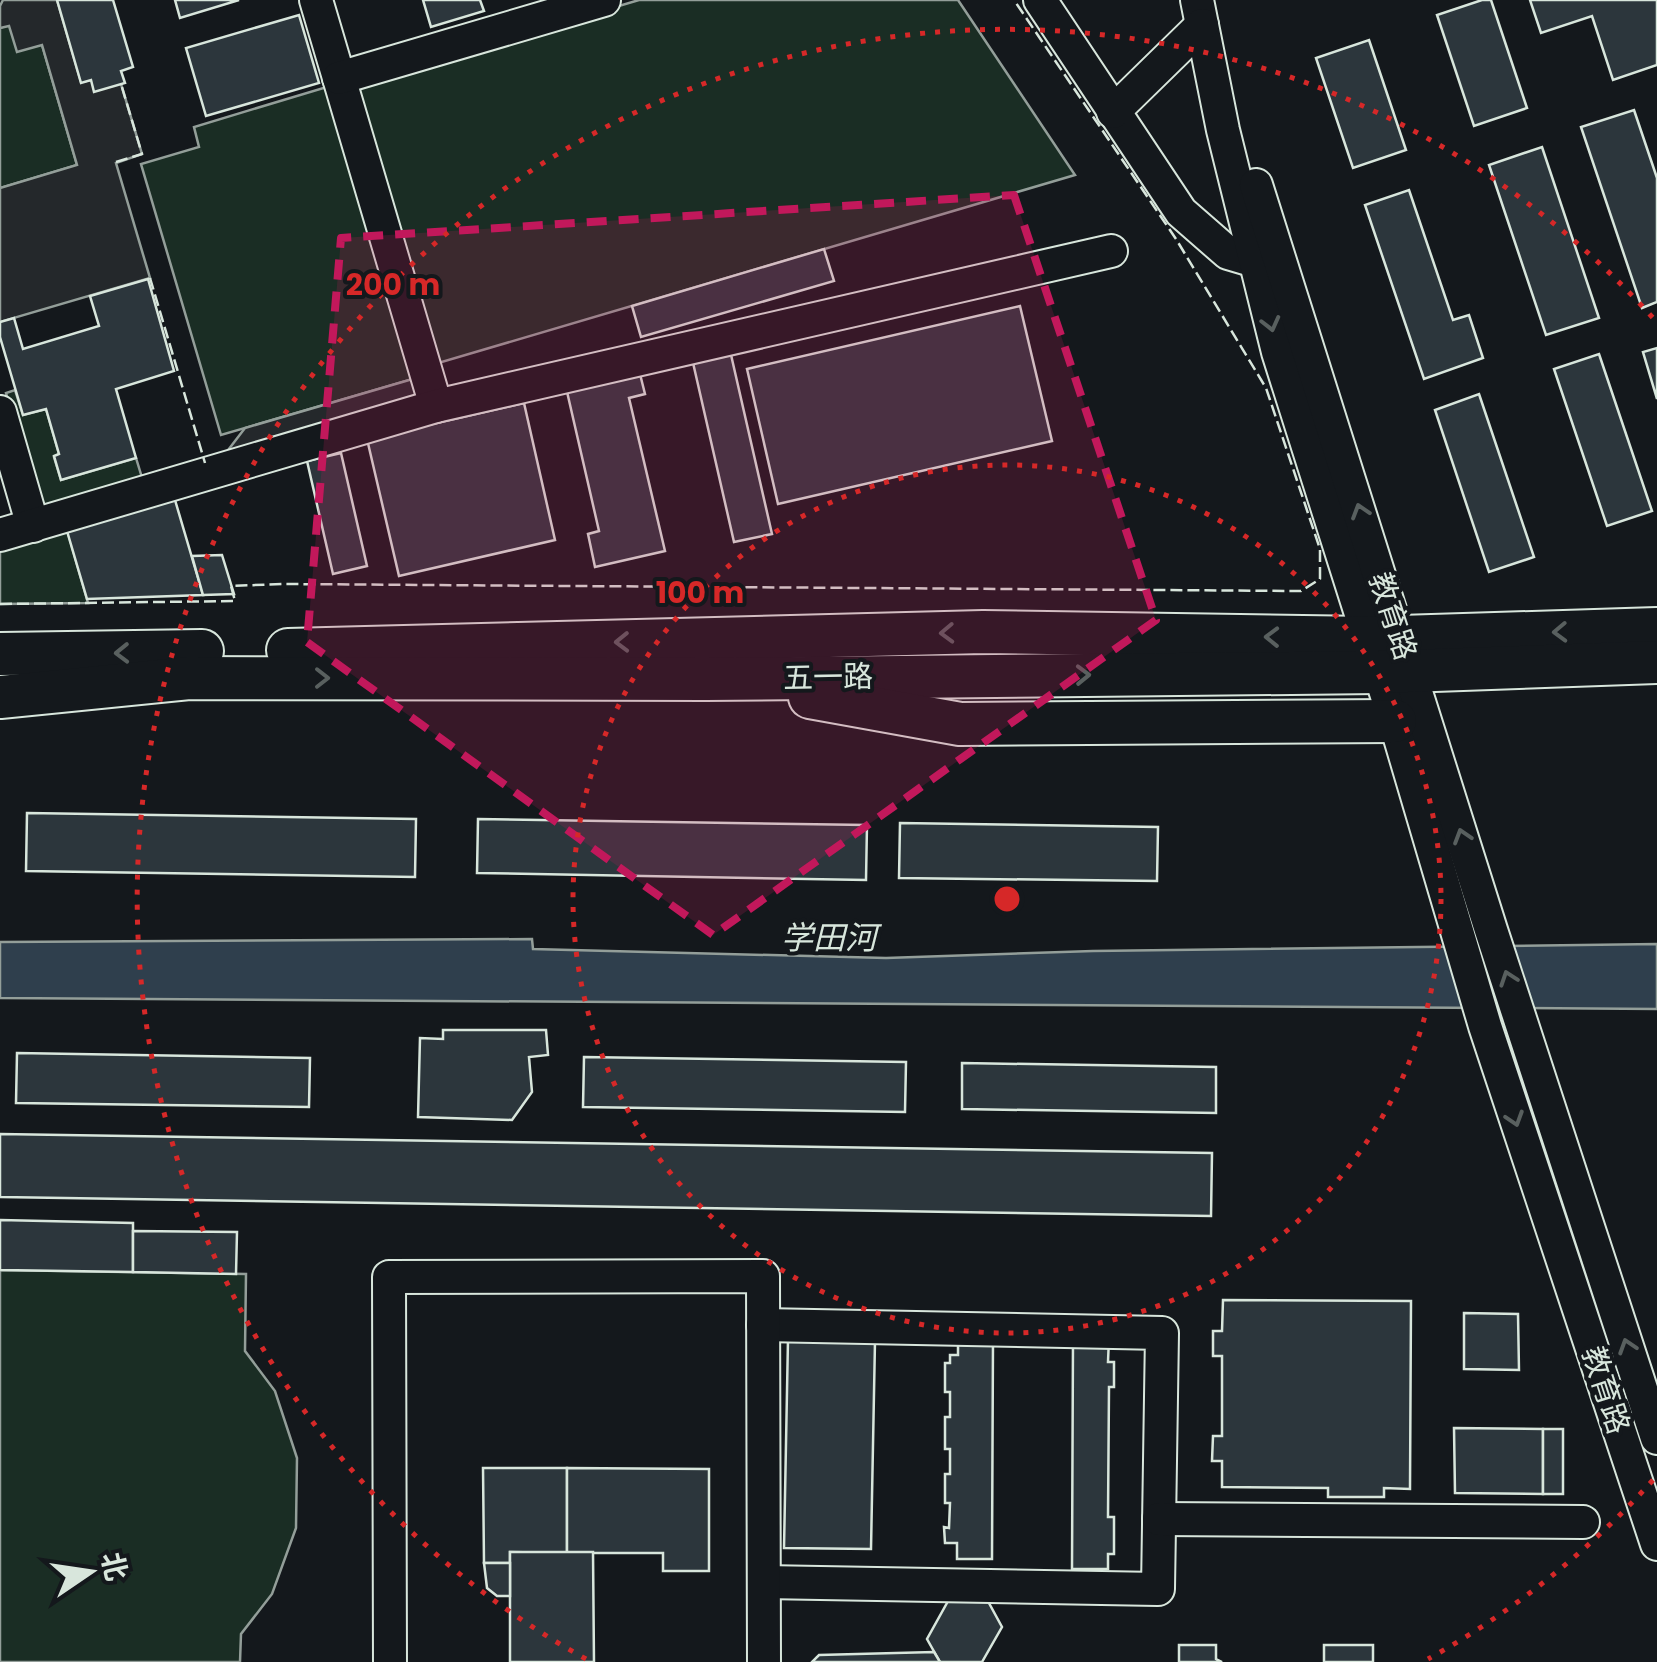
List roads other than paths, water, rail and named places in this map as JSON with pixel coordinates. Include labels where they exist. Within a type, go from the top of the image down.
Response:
[{"type":"main road","name":"五一路","points":[[0,697],[189,678],[706,678],[1390,655],[1657,630]]},
{"type":"main road","name":"五一路","points":[[0,654],[983,632],[1390,655],[1657,662]]},
{"type":"main road","points":[[0,716],[189,678]]},
{"type":"main road","points":[[706,678],[960,724],[1394,721]]},
{"type":"street","points":[[316,0],[436,406]]},
{"type":"street","points":[[339,78],[604,0]]},
{"type":"street","points":[[1040,0],[1181,212],[1228,253],[1255,261]]},
{"type":"street","points":[[1112,112],[1199,12]]},
{"type":"street","name":"教育路","points":[[1199,12],[1222,130],[1278,352],[1491,930],[1657,1438]]},
{"type":"street","name":"教育路","points":[[1199,12],[1282,264],[1390,655],[1394,721],[1485,1026],[1657,1544]]},
{"type":"street","points":[[0,535],[436,406],[1111,251]]},
{"type":"street","points":[[0,412],[34,526]]},
{"type":"street","points":[[390,1662],[389,1276],[764,1276],[764,1662]]},
{"type":"street","points":[[764,1325],[1162,1333],[1158,1590],[764,1582]]},
{"type":"street","points":[[1159,1519],[1583,1522]]},
{"type":"water","points":[[532,939],[533,949],[886,958],[1093,951],[1657,944],[1657,1009],[0,998],[0,942]]},
{"type":"water label","name":"学田河","points":[[829,937]]}]
